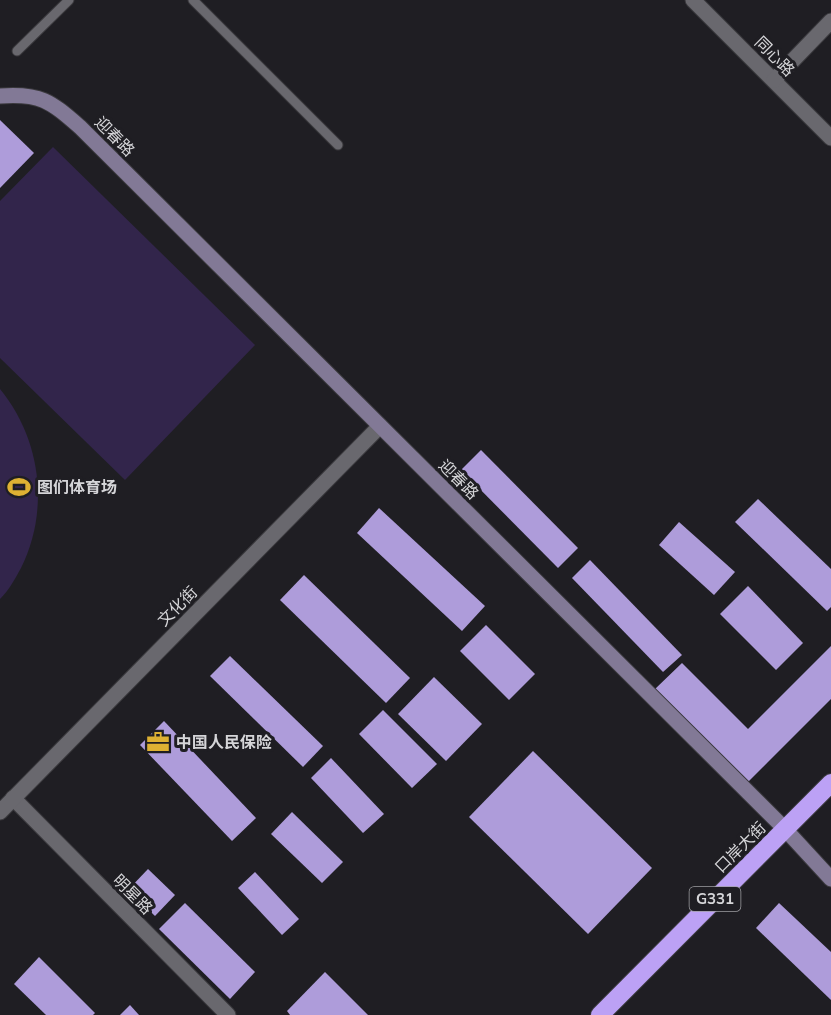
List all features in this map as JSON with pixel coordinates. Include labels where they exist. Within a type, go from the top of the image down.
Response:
[{"type":"highway","name":"口岸大街","points":[[600,1015],[831,783]]},
{"type":"street","name":"同心路","points":[[693,0],[831,138]]},
{"type":"street","points":[[774,80],[831,21]]},
{"type":"street","name":"迎春路","points":[[0,96],[19,94],[40,98],[59,109],[88,135],[785,829],[831,879]]},
{"type":"street","name":"文化街","points":[[0,812],[381,426]]},
{"type":"street","name":"明星路","points":[[13,798],[228,1015]]},
{"type":"lane","points":[[17,51],[69,0]]},
{"type":"lane","points":[[193,0],[338,145]]},
{"type":"shaded area","points":[[53,147],[255,345],[125,480],[0,358],[0,201]]},
{"type":"shaded area","name":"图们体育场","points":[[0,389],[25,430],[37,475],[38,499],[36,523],[30,546],[21,568],[0,599]]},
{"type":"building","points":[[0,120],[34,153],[0,188]]},
{"type":"building","points":[[481,450],[578,548],[558,568],[461,470]]},
{"type":"building","points":[[758,499],[831,569],[831,607],[827,611],[735,522]]},
{"type":"building","points":[[379,508],[485,606],[462,631],[357,533]]},
{"type":"building","points":[[679,522],[735,572],[714,595],[659,545]]},
{"type":"building","points":[[590,560],[682,655],[663,672],[572,578]]},
{"type":"building","points":[[304,575],[410,678],[386,703],[280,600]]},
{"type":"building","points":[[748,586],[803,643],[776,670],[720,614]]},
{"type":"building","points":[[486,625],[535,674],[509,700],[460,651]]},
{"type":"building","points":[[831,646],[831,699],[748,782],[655,689],[682,663],[748,729]]},
{"type":"building","points":[[230,656],[323,746],[303,767],[210,676]]},
{"type":"building","points":[[434,677],[482,724],[446,761],[398,714]]},
{"type":"building","points":[[383,710],[437,764],[412,788],[359,734]]},
{"type":"building","points":[[164,721],[256,818],[232,841],[140,745]]},
{"type":"building","points":[[533,751],[652,868],[588,934],[469,817]]},
{"type":"building","points":[[331,758],[384,814],[363,833],[311,778]]},
{"type":"building","points":[[292,812],[343,862],[322,883],[271,834]]},
{"type":"building","points":[[148,869],[175,895],[155,916],[128,890]]},
{"type":"building","points":[[255,872],[299,919],[282,935],[238,888]]},
{"type":"building","points":[[185,903],[255,972],[230,999],[159,929]]},
{"type":"building","points":[[779,903],[831,952],[831,1000],[756,928]]},
{"type":"building","points":[[39,957],[95,1013],[93,1015],[46,1015],[14,984]]},
{"type":"building","points":[[325,972],[368,1015],[290,1015],[287,1011]]},
{"type":"building","points":[[130,1005],[139,1015],[120,1015]]},
{"type":"place","name":"图们体育场","points":[[19,487]]},
{"type":"place","name":"中国人民保险","points":[[158,742]]}]
